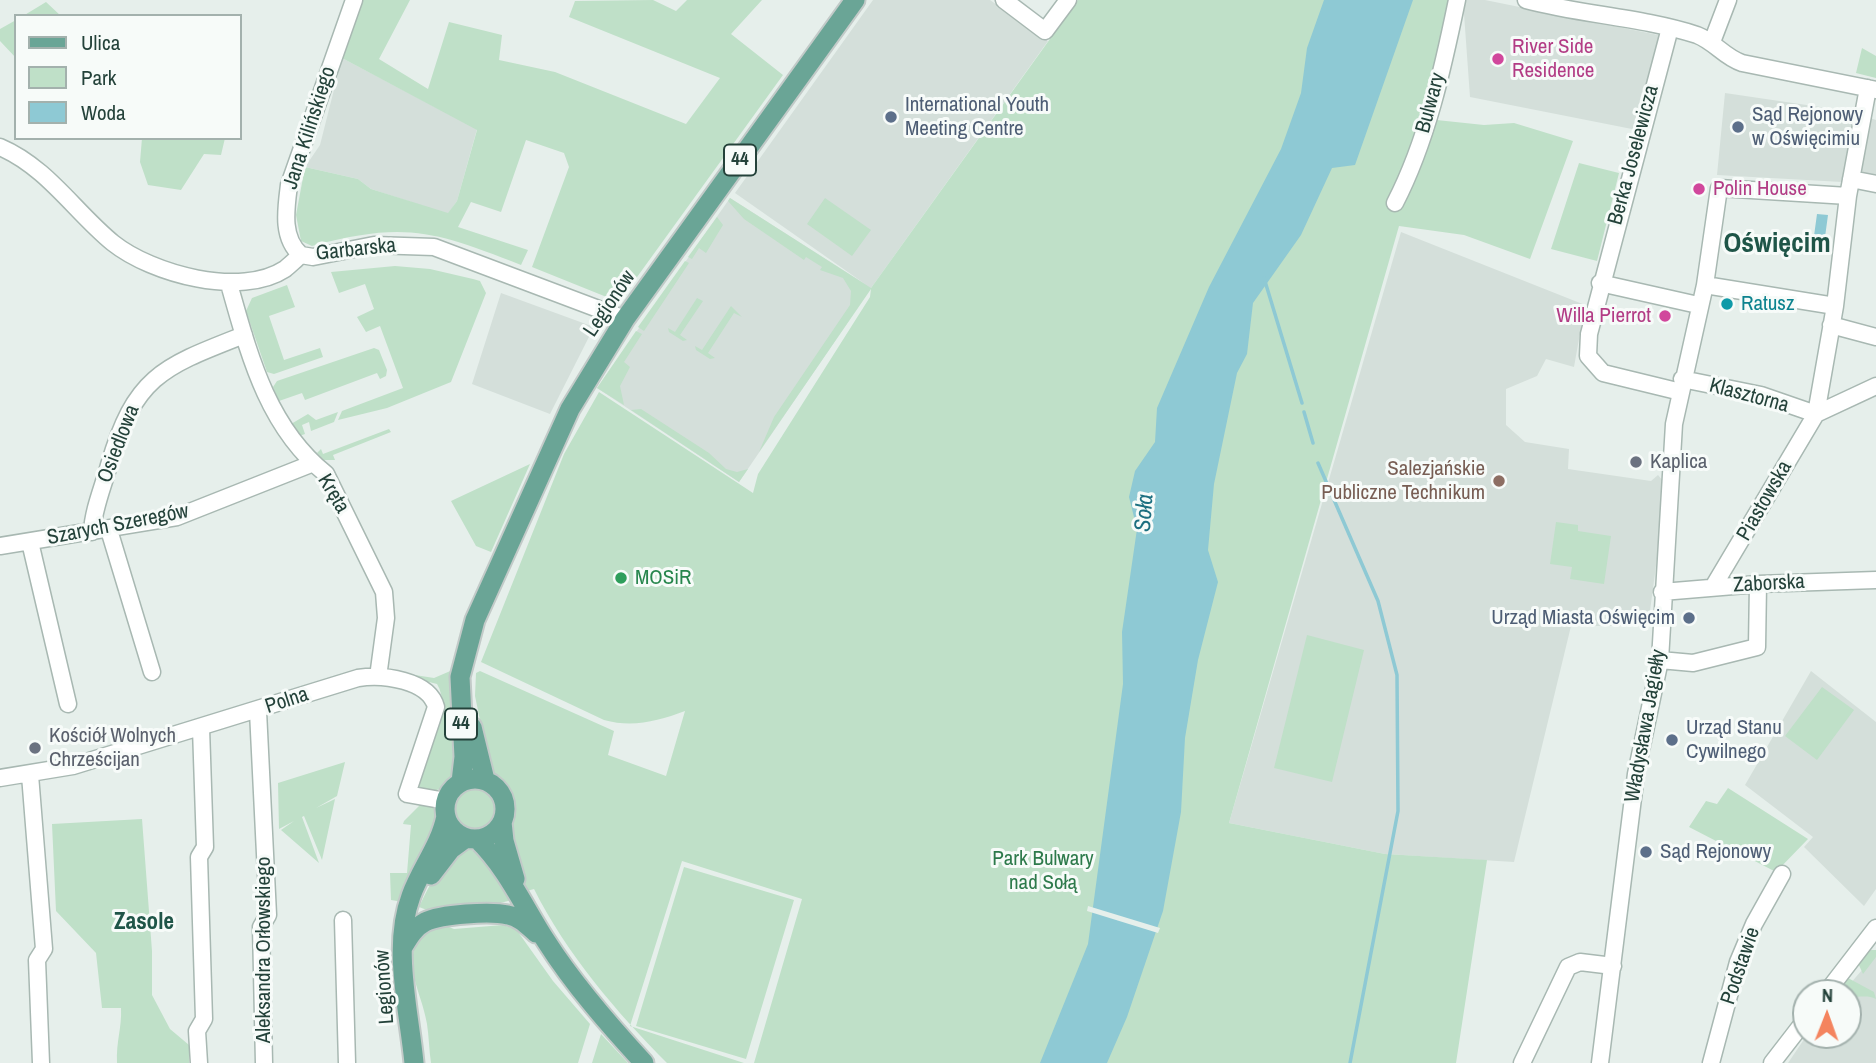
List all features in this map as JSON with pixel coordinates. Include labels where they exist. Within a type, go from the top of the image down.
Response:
[{"type":"main road","name":"Legionów","points":[[461,782],[464,757],[460,677],[482,601],[570,409],[625,319],[855,0]]},
{"type":"main road","name":"Legionów","points":[[463,667],[475,745],[485,780]]},
{"type":"main road","points":[[446,809],[461,782],[485,780]]},
{"type":"main road","name":"44","points":[[485,780],[501,793],[505,813],[502,822],[504,841],[523,900]]},
{"type":"main road","name":"Legionów","points":[[414,1063],[403,948],[410,897],[440,838],[446,809]]},
{"type":"main road","name":"44","points":[[446,809],[450,826],[488,850],[523,900],[546,942],[601,1014],[644,1063]]},
{"type":"main road","points":[[472,838],[492,834],[502,822]]},
{"type":"main road","name":"Legionów","points":[[409,908],[451,849],[472,838]]},
{"type":"main road","points":[[403,948],[412,932],[426,921],[450,916],[508,915],[521,919],[546,942]]},
{"type":"street","name":"Jana Kilińskiego","points":[[301,255],[289,240],[286,212],[289,185],[354,0]]},
{"type":"street","points":[[1003,0],[1045,31],[1068,0]]},
{"type":"street","name":"Bulwary","points":[[1395,203],[1415,161],[1457,0]]},
{"type":"street","points":[[1526,0],[1588,6],[1712,42],[1731,60],[1872,89],[1848,196],[1835,306],[1816,414]]},
{"type":"street","points":[[1712,42],[1728,0]]},
{"type":"street","name":"Berka Joselewicza","points":[[1670,28],[1600,283],[1587,345],[1588,356],[1603,373],[1682,386]]},
{"type":"street","name":"Garbarska","points":[[0,147],[40,172],[125,252],[150,264],[229,284],[260,279],[284,270],[301,255],[313,257],[374,245],[434,247],[625,319]]},
{"type":"street","points":[[1851,179],[1876,184]]},
{"type":"street","name":"Władysława Jagiełły","points":[[1600,1063],[1636,774],[1660,660],[1674,424],[1704,285],[1719,188],[1848,196]]},
{"type":"street","points":[[1600,283],[1698,306]]},
{"type":"street","name":"Kręta","points":[[229,284],[267,398],[295,446],[311,464],[326,474],[384,592],[386,618],[378,677]]},
{"type":"street","points":[[1704,285],[1835,306]]},
{"type":"street","points":[[1831,325],[1876,337]]},
{"type":"street","name":"Osiedlowa","points":[[92,533],[93,521],[118,435],[142,390],[165,369],[244,335]]},
{"type":"street","name":"Klasztorna","points":[[1682,386],[1761,396],[1816,414]]},
{"type":"street","points":[[1816,414],[1876,386]]},
{"type":"street","name":"Piastowska","points":[[1713,587],[1816,414]]},
{"type":"street","name":"Szarych Szeregów","points":[[0,546],[177,517],[311,464]]},
{"type":"street","name":"Szarych Szeregów","points":[[109,530],[152,672]]},
{"type":"street","points":[[30,542],[68,704]]},
{"type":"street","name":"Zaborska","points":[[1662,592],[1758,584],[1876,580]]},
{"type":"street","points":[[1660,660],[1693,663],[1756,647],[1758,584]]},
{"type":"street","name":"Polna","points":[[0,778],[74,766],[358,678],[378,677],[426,688],[433,696],[436,707],[407,794],[446,809]]},
{"type":"street","name":"Aleksandra Orłowskiego","points":[[258,711],[268,915],[261,927],[264,1063]]},
{"type":"street","points":[[199,1063],[197,1031],[204,1018],[198,857],[205,847],[201,728]]},
{"type":"street","points":[[30,775],[44,949],[37,960],[41,1063]]},
{"type":"street","name":"Podstawie","points":[[1711,1063],[1738,962],[1754,924],[1782,874]]},
{"type":"street","points":[[343,920],[347,1063]]},
{"type":"street","points":[[1837,979],[1876,928]]},
{"type":"street","points":[[1522,1063],[1568,967],[1580,962],[1613,966]]},
{"type":"street","points":[[1772,1063],[1792,1037]]},
{"type":"shaded area","points":[[873,0],[990,0],[1048,41],[871,288],[739,482],[597,388],[730,198],[865,284],[735,193]]},
{"type":"shaded area","points":[[1463,0],[1485,0],[1658,35],[1662,39],[1637,130],[1470,97]]},
{"type":"shaded area","points":[[342,58],[477,129],[457,201],[448,214],[371,189],[358,179],[305,167],[320,145]]},
{"type":"shaded area","points":[[1725,93],[1854,112],[1842,182],[1717,175]]},
{"type":"shaded area","points":[[1870,118],[1876,120],[1876,179],[1859,175]]},
{"type":"shaded area","points":[[1401,232],[1585,305],[1574,367],[1546,359],[1537,376],[1506,389],[1506,425],[1525,442],[1569,449],[1568,469],[1651,481],[1658,475],[1672,492],[1665,498],[1648,626],[1571,626],[1514,862],[1385,854],[1229,823]]},
{"type":"shaded area","points":[[501,293],[594,327],[550,414],[472,384]]},
{"type":"shaded area","points":[[1811,671],[1876,722],[1876,889],[1864,906],[1804,847],[1813,837],[1745,785]]},
{"type":"shaded area","points":[[1876,954],[1876,1063],[1788,1063],[1798,1049],[1862,1049],[1862,979],[1854,979]]},
{"type":"green space","points":[[363,0],[410,0],[379,59],[428,89],[449,22],[502,35],[499,60],[555,72],[686,124],[720,78],[569,17],[575,1],[653,0],[676,11],[687,0],[762,0],[731,34],[783,75],[619,302],[532,267],[569,167],[564,153],[526,140],[501,212],[471,202],[458,227],[528,250],[521,265],[465,244],[419,233],[372,234],[312,246],[301,241],[296,215],[305,167],[358,179],[371,189],[448,213],[457,201],[477,130],[342,58]]},
{"type":"green space","name":"Park Bulwary nad Sołą","points":[[1078,0],[1452,0],[1427,119],[1484,125],[1514,123],[1573,141],[1530,259],[1464,235],[1399,226],[1229,823],[1385,854],[1487,860],[1456,1063],[754,1063],[802,899],[682,861],[630,1025],[577,959],[534,889],[527,891],[507,841],[513,811],[511,799],[503,783],[491,773],[475,696],[476,673],[480,671],[614,731],[608,755],[666,776],[685,711],[645,722],[604,720],[481,662],[564,454],[599,392],[753,493],[758,474],[870,297],[871,289],[759,452],[774,417],[850,305],[851,291],[843,278],[820,270],[822,267],[806,257],[804,260],[744,219],[728,201],[730,198],[871,288]]},
{"type":"green space","points":[[46,2],[59,14],[26,14]]},
{"type":"green space","points":[[14,21],[14,56],[0,41],[0,29]]},
{"type":"green space","points":[[1862,48],[1876,56],[1876,78],[1856,73]]},
{"type":"green space","points":[[142,140],[225,140],[221,155],[204,154],[181,190],[148,185],[140,162]]},
{"type":"green space","points":[[1579,163],[1619,173],[1597,261],[1551,249]]},
{"type":"green space","points":[[825,198],[871,230],[852,256],[807,224]]},
{"type":"green space","points":[[717,217],[723,225],[706,253],[699,248],[692,259],[688,257]]},
{"type":"green space","points":[[685,261],[689,263],[644,331],[638,327]]},
{"type":"green space","points":[[395,266],[430,269],[480,281],[486,293],[451,382],[387,408],[338,420],[342,411],[403,388],[380,326],[366,332],[357,317],[374,309],[365,284],[339,293],[331,272]]},
{"type":"green space","points":[[287,285],[295,307],[269,316],[284,360],[320,348],[323,357],[274,374],[267,372],[246,311],[252,298]]},
{"type":"green space","points":[[697,298],[703,301],[680,335],[687,340],[683,341],[669,332],[668,328],[675,332]]},
{"type":"green space","points":[[731,306],[742,317],[734,313],[708,353],[715,358],[710,359],[696,350],[695,346],[702,350]]},
{"type":"green space","points":[[636,331],[642,334],[624,362],[630,367],[620,386],[624,405],[597,388]]},
{"type":"green space","points":[[374,348],[379,350],[387,370],[386,376],[380,379],[377,373],[305,400],[302,393],[279,401],[273,387],[277,381]]},
{"type":"green space","points":[[641,409],[709,453],[726,469],[737,472],[748,469],[739,482],[631,410]]},
{"type":"green space","points":[[338,412],[334,422],[311,431],[309,422],[302,425],[305,434],[299,436],[291,424],[308,414],[316,420]]},
{"type":"green space","points":[[389,429],[391,432],[333,455],[335,460],[324,460],[317,453],[321,449],[323,454]]},
{"type":"green space","points":[[530,464],[491,552],[476,546],[451,501]]},
{"type":"green space","points":[[1556,522],[1578,525],[1578,531],[1611,536],[1604,584],[1570,579],[1572,567],[1550,564]]},
{"type":"green space","points":[[1307,635],[1364,650],[1332,782],[1274,768]]},
{"type":"green space","points":[[455,669],[460,737],[459,770],[448,785],[438,790],[426,790],[420,788],[417,779],[437,731],[442,706],[441,694],[437,684],[401,675],[434,678]]},
{"type":"green space","points":[[1822,687],[1854,710],[1817,760],[1785,736]]},
{"type":"green space","points":[[345,762],[337,796],[316,808],[335,799],[322,860],[304,816],[302,817],[319,863],[281,830],[294,821],[279,829],[278,783]]},
{"type":"green space","points":[[475,787],[490,794],[497,809],[490,824],[475,831],[460,824],[453,809],[460,794]]},
{"type":"green space","points":[[1728,788],[1808,839],[1776,872],[1689,827],[1706,801],[1717,804]]},
{"type":"green space","points":[[421,804],[433,807],[439,815],[403,902],[391,900],[390,873],[407,873],[411,825],[403,824]]},
{"type":"green space","points":[[142,819],[152,951],[152,995],[170,1029],[189,1045],[189,1063],[117,1063],[121,1008],[102,1008],[96,953],[56,911],[52,824]]},
{"type":"green space","points":[[468,849],[479,852],[512,900],[484,907],[427,910],[419,907],[445,864],[459,852]]},
{"type":"green space","points":[[684,867],[794,900],[746,1059],[636,1026]]},
{"type":"green space","points":[[444,925],[454,929],[503,925],[516,929],[553,981],[590,1024],[578,1063],[431,1063],[427,1024],[414,978],[413,957],[420,933]]},
{"type":"green space","points":[[1871,950],[1876,950],[1876,957],[1863,974],[1858,963]]},
{"type":"green space","points":[[1862,986],[1874,992],[1876,999],[1873,998],[1862,996]]},
{"type":"green space","points":[[632,1027],[744,1063],[667,1063]]},
{"type":"green space","points":[[601,1034],[628,1063],[592,1063]]},
{"type":"water","name":"Soła","points":[[1324,0],[1413,0],[1355,165],[1332,168],[1301,235],[1253,303],[1247,354],[1237,373],[1214,484],[1208,550],[1218,582],[1198,660],[1185,738],[1181,812],[1163,911],[1127,1017],[1107,1063],[1040,1063],[1088,944],[1123,684],[1122,632],[1137,529],[1129,497],[1135,471],[1155,442],[1157,408],[1209,287],[1281,149],[1301,93],[1307,48]]},
{"type":"water","points":[[1817,214],[1828,215],[1825,237],[1814,236]]},
{"type":"pier","points":[[1088,906],[1160,928],[1158,933],[1087,911]]},
{"type":"waterway","points":[[1264,278],[1302,403]]},
{"type":"waterway","points":[[1304,412],[1313,443]]},
{"type":"waterway","points":[[1318,463],[1378,601],[1397,675],[1398,811],[1350,1063]]},
{"type":"place","name":"River Side Residence","points":[[1498,59]]},
{"type":"place","name":"International Youth Meeting Centre","points":[[891,117]]},
{"type":"place","name":"Sąd Rejonowy w Oświęcimiu","points":[[1738,127]]},
{"type":"place","name":"Polin House","points":[[1699,189]]},
{"type":"place","name":"Ratusz","points":[[1727,304]]},
{"type":"place","name":"Willa Pierrot","points":[[1665,316]]},
{"type":"place","name":"Kaplica","points":[[1636,462]]},
{"type":"place","name":"Salezjańskie Publiczne Technikum","points":[[1499,481]]},
{"type":"place","name":"MOSiR","points":[[621,578]]},
{"type":"place","name":"Urząd Miasta Oświęcim","points":[[1689,618]]},
{"type":"place","name":"Urząd Stanu Cywilnego","points":[[1672,740]]},
{"type":"place","name":"Kościół Wolnych Chrześcijan","points":[[35,748]]},
{"type":"place","name":"Sąd Rejonowy","points":[[1646,852]]},
{"type":"district","name":"Oświęcim","points":[[1777,244]]},
{"type":"district","name":"Zasole","points":[[144,923]]}]
